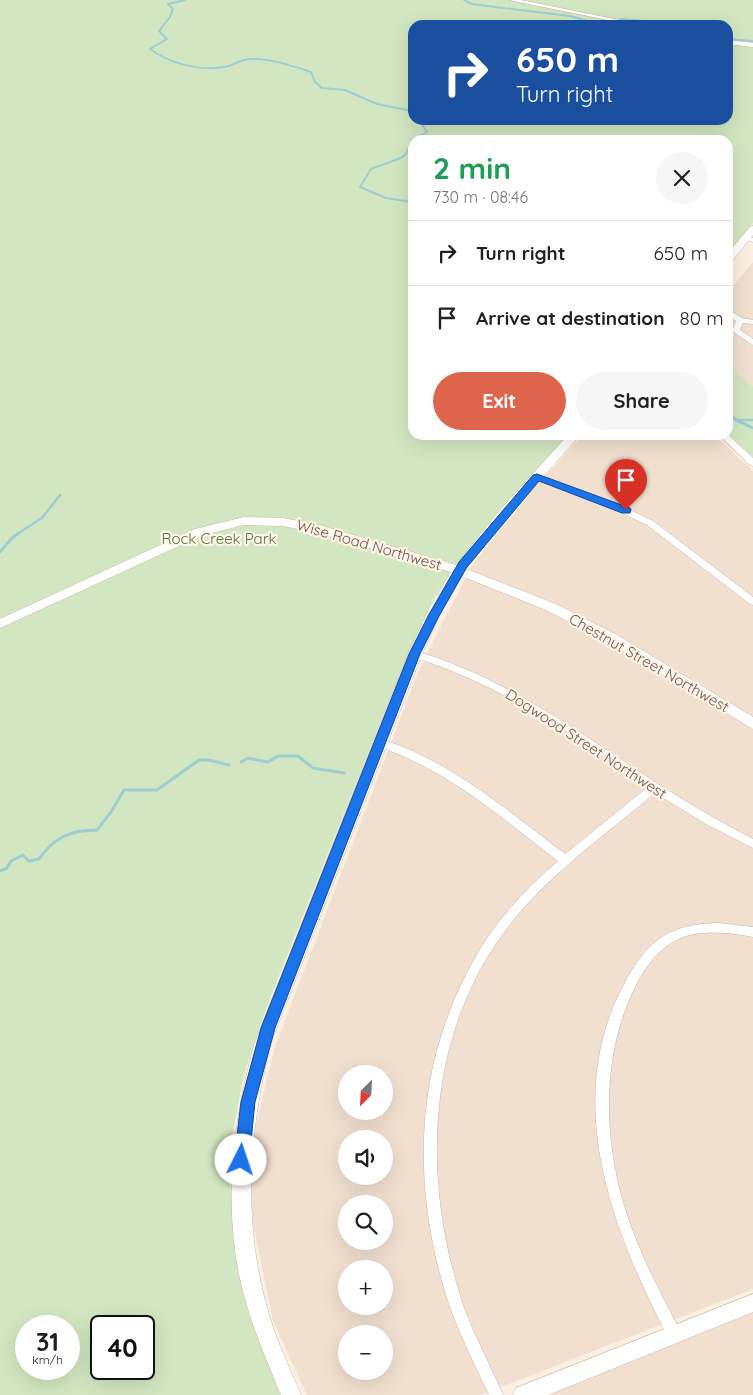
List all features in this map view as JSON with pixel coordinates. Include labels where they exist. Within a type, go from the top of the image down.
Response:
[{"type":"street","points":[[512,0],[618,20]]},
{"type":"street","points":[[733,43],[753,46]]},
{"type":"street","points":[[733,254],[751,235]]},
{"type":"street","points":[[733,315],[740,320],[753,322]]},
{"type":"street","points":[[740,320],[736,330],[753,343]]},
{"type":"street","points":[[291,1395],[260,1316],[246,1256],[241,1204],[244,1131],[252,1080],[268,1028],[415,654],[433,616],[459,571],[482,540],[570,440]]},
{"type":"street","points":[[728,440],[753,463]]},
{"type":"street","points":[[537,477],[615,506],[650,523],[753,602]]},
{"type":"street","name":"Wise Road Northwest","points":[[0,624],[187,537],[215,527],[244,521],[274,520],[307,526],[459,571]]},
{"type":"street","name":"Chestnut Street Northwest","points":[[459,571],[539,602],[596,629],[753,724]]},
{"type":"street","name":"Dogwood Street Northwest","points":[[415,654],[468,673],[516,696],[558,722],[654,788],[713,824],[753,844]]},
{"type":"street","points":[[380,743],[403,750],[447,774],[566,861]]},
{"type":"street","points":[[496,1395],[463,1322],[439,1241],[430,1165],[430,1119],[434,1088],[452,1020],[481,957],[519,906],[539,884],[654,788]]},
{"type":"street","points":[[674,1334],[655,1298],[615,1198],[606,1156],[604,1135],[606,1060],[622,1002],[643,962],[652,951],[673,937],[699,928],[734,928],[753,932]]},
{"type":"street","points":[[523,1395],[753,1303]]},
{"type":"shaded area","points":[[753,262],[753,389],[733,376],[733,286]]},
{"type":"shaded area","points":[[578,440],[720,440],[753,471],[753,1289],[480,1395],[307,1395],[273,1321],[251,1213],[256,1125],[275,1047],[419,670],[471,567],[533,489]]},
{"type":"shaded area","points":[[753,1312],[753,1395],[548,1395],[679,1342]]},
{"type":"green space","name":"Rock Creek Park","points":[[0,0],[753,0],[753,223],[733,248],[733,135],[408,135],[408,440],[563,440],[466,552],[433,599],[388,703],[267,1006],[244,1074],[233,1132],[229,1171],[234,1231],[282,1395],[0,1395]]},
{"type":"green space","points":[[733,370],[753,387],[753,458],[733,439]]},
{"type":"waterway","points":[[185,0],[168,4],[173,9],[170,17],[159,31],[167,39],[150,49],[167,59],[205,68],[227,66],[247,59],[274,61],[311,72],[315,82],[322,88],[345,90],[377,104],[408,110]]},
{"type":"waterway","points":[[464,0],[472,4],[570,16],[584,20]]},
{"type":"waterway","points":[[618,20],[633,20]]},
{"type":"waterway","points":[[733,39],[753,41]]},
{"type":"waterway","points":[[422,125],[427,132],[422,135]]},
{"type":"waterway","points":[[408,149],[401,158],[371,169],[360,187],[386,198],[408,201]]},
{"type":"waterway","points":[[733,417],[736,420]]},
{"type":"waterway","points":[[736,420],[753,420]]},
{"type":"waterway","points":[[736,420],[753,428]]},
{"type":"waterway","points":[[17,534],[42,518],[60,495]]},
{"type":"waterway","points":[[0,552],[19,533]]},
{"type":"waterway","points":[[241,762],[248,758],[268,762],[278,756],[298,756],[313,768],[344,773]]},
{"type":"waterway","points":[[0,871],[7,868],[11,861],[23,855],[29,861],[39,859],[57,840],[71,833],[97,830],[111,812],[124,790],[157,790],[199,760],[209,760],[229,765]]},
{"type":"route","points":[[241,1160],[252,1080],[268,1028],[415,654],[445,595],[463,565],[537,477],[626,510]]}]
